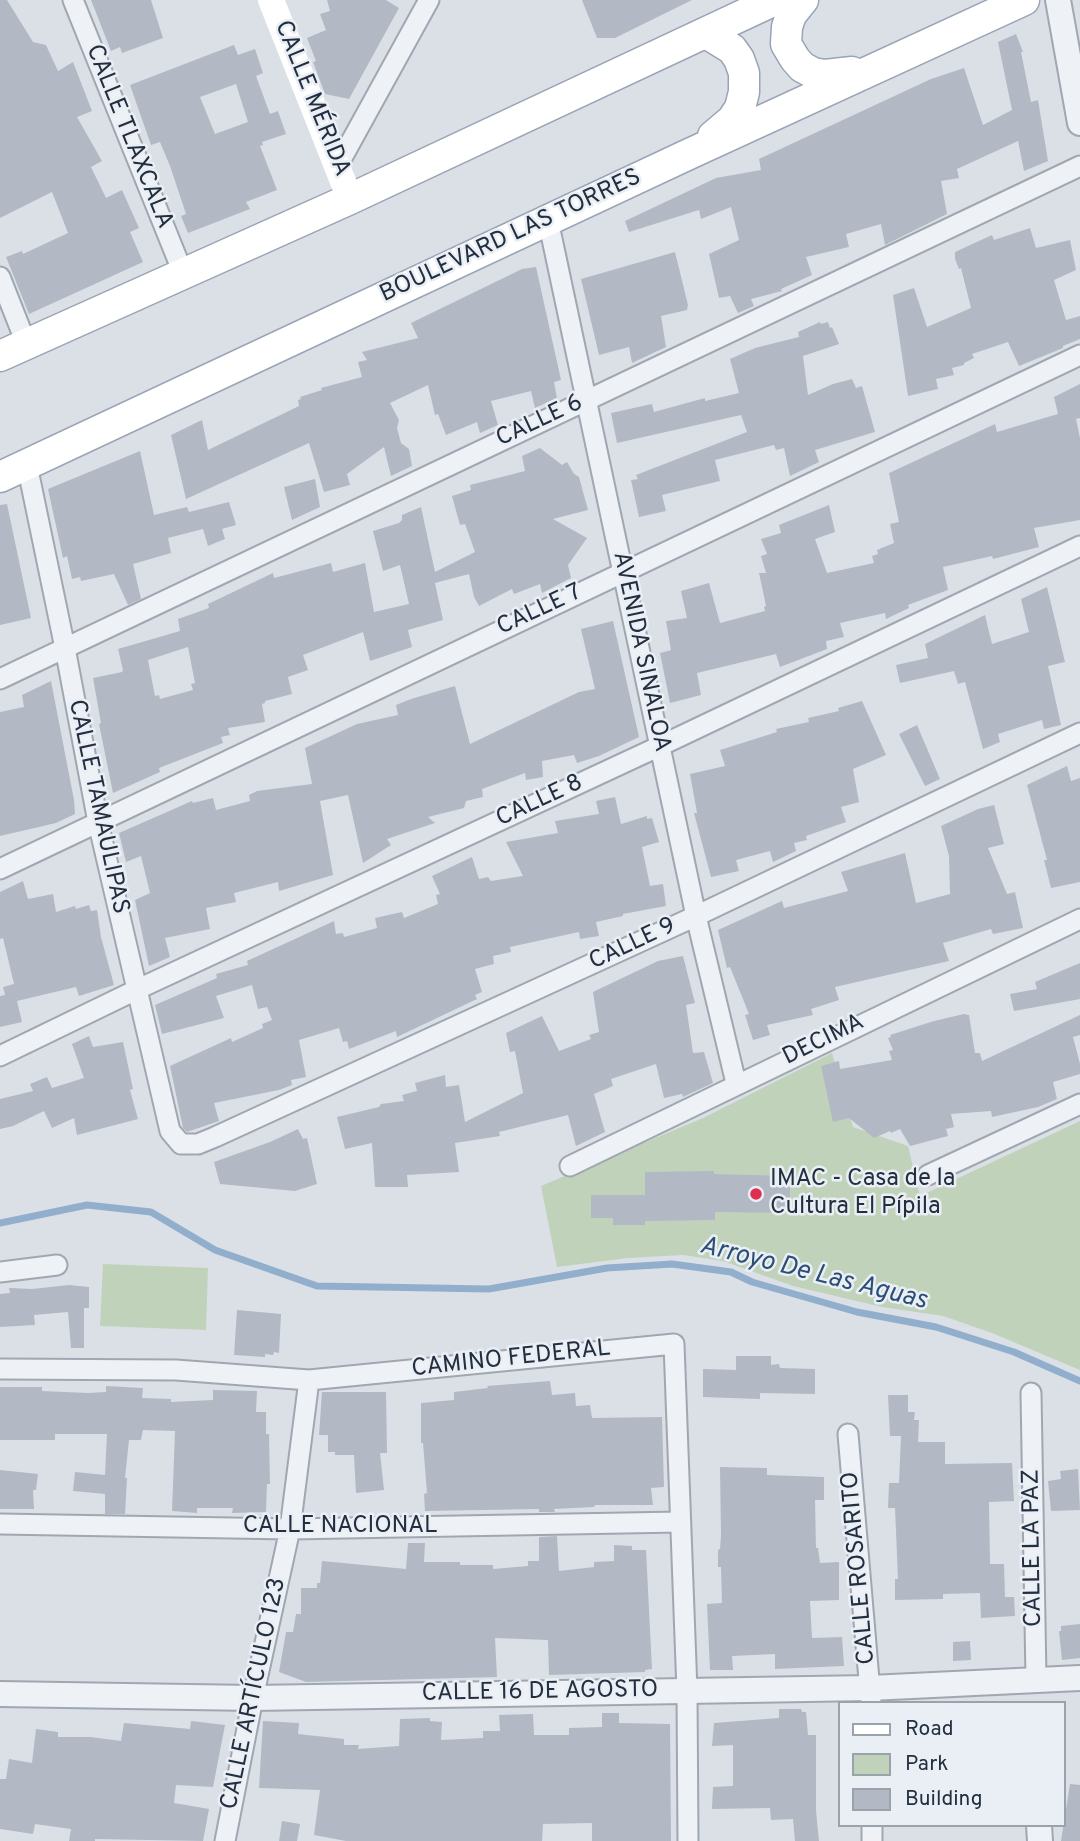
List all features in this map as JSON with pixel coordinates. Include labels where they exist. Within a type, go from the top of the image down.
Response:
[{"type":"main road","name":"CALLE MÉRIDA","points":[[271,0],[350,199]]},
{"type":"main road","points":[[13,350],[350,199],[775,0]]},
{"type":"main road","points":[[803,0],[791,15],[786,44],[802,67],[825,75],[873,69]]},
{"type":"main road","name":"BOULEVARD LAS TORRES","points":[[13,471],[1024,0]]},
{"type":"main road","points":[[687,155],[732,120],[740,108],[744,92],[744,73],[739,59],[732,49],[706,33]]},
{"type":"street","name":"CALLE TLAXCALA","points":[[73,0],[183,273]]},
{"type":"street","points":[[337,167],[429,0]]},
{"type":"street","points":[[1058,0],[1080,123]]},
{"type":"street","name":"CALLE 6","points":[[0,679],[1080,166]]},
{"type":"street","name":"AVENIDA SINALOA","points":[[548,220],[696,916],[736,1083]]},
{"type":"street","points":[[0,277],[13,350]]},
{"type":"street","name":"CALLE 7","points":[[0,869],[1080,355]]},
{"type":"street","name":"CALLE TAMAULIPAS","points":[[13,471],[65,648],[98,822],[136,990],[170,1131],[181,1144]]},
{"type":"street","name":"CALLE 8","points":[[0,1056],[1080,546]]},
{"type":"street","name":"CALLE 9","points":[[181,1144],[198,1143],[215,1137],[696,916],[1080,733]]},
{"type":"street","name":"DECIMA","points":[[570,1166],[736,1083],[1080,919]]},
{"type":"street","points":[[928,1175],[1080,1104]]},
{"type":"street","points":[[0,1272],[57,1265]]},
{"type":"street","name":"CAMINO FEDERAL","points":[[0,1369],[176,1370],[309,1380],[674,1344],[687,1691],[688,1841]]},
{"type":"street","name":"CALLE ARTÍCULO 123","points":[[225,1841],[290,1529],[309,1380]]},
{"type":"street","name":"CALLE LA PAZ","points":[[1031,1393],[1036,1691]]},
{"type":"street","name":"CALLE ROSARITO","points":[[848,1434],[871,1695]]},
{"type":"street","name":"CALLE NACIONAL","points":[[0,1524],[290,1529],[680,1522]]},
{"type":"street","name":"CALLE 16 DE AGOSTO","points":[[0,1694],[253,1698],[687,1691],[871,1695],[1036,1691],[1080,1678]]},
{"type":"green space","points":[[832,1053],[853,1127],[908,1146],[920,1196],[1080,1121],[1080,1370],[992,1333],[943,1316],[882,1307],[793,1286],[723,1261],[683,1255],[628,1258],[557,1267],[541,1186],[703,1118]]},
{"type":"green space","points":[[103,1264],[208,1268],[206,1330],[100,1326]]},
{"type":"building","points":[[0,0],[7,0],[33,42],[46,45],[58,71],[73,62],[92,111],[77,117],[102,161],[91,167],[106,198],[122,190],[139,228],[130,232],[143,262],[29,314],[6,257],[22,251],[23,254],[68,233],[52,192],[0,218]]},
{"type":"building","points":[[91,0],[151,0],[163,38],[122,53],[120,47],[111,51]]},
{"type":"building","points":[[327,0],[386,0],[399,8],[349,99],[325,94],[307,38],[326,30],[320,14],[330,11]]},
{"type":"building","points":[[582,0],[692,0],[615,38],[597,38]]},
{"type":"building","points":[[1016,34],[1023,52],[1031,102],[1038,100],[1048,161],[1024,171],[1018,141],[957,169],[959,178],[941,181],[947,214],[885,245],[881,224],[846,234],[849,247],[806,257],[812,275],[781,289],[782,291],[751,299],[754,306],[738,313],[730,296],[719,298],[709,254],[739,240],[731,207],[701,219],[699,210],[629,232],[625,221],[716,178],[761,170],[759,159],[931,79],[964,68],[983,125],[1012,110],[998,42]]},
{"type":"building","points":[[234,45],[238,55],[255,49],[263,73],[256,76],[270,114],[278,111],[286,134],[262,142],[263,145],[260,146],[277,190],[246,202],[250,209],[188,233],[181,216],[186,214],[170,166],[160,142],[151,145],[130,85]],"holes":[[[236,84],[248,122],[215,134],[200,97]]]},
{"type":"building","points":[[1030,228],[1036,248],[1070,240],[1076,270],[1054,280],[1066,320],[1080,316],[1080,339],[1019,366],[1008,342],[972,354],[974,358],[964,365],[952,368],[954,375],[936,379],[938,389],[908,396],[893,295],[914,288],[927,327],[971,308],[955,252],[992,235],[994,240]]},
{"type":"building","points":[[675,252],[688,305],[687,310],[661,316],[666,347],[632,363],[629,347],[599,355],[581,279]]},
{"type":"building","points":[[536,267],[561,380],[554,382],[557,398],[535,408],[531,391],[491,401],[498,425],[480,433],[477,422],[446,435],[438,414],[435,415],[428,385],[390,403],[399,420],[397,428],[401,443],[409,449],[412,466],[391,476],[384,447],[347,474],[350,485],[324,492],[309,443],[186,499],[171,435],[202,420],[208,450],[299,406],[300,397],[322,390],[321,388],[362,377],[358,362],[367,360],[362,352],[418,338],[411,323],[522,269]]},
{"type":"building","points":[[820,322],[828,322],[839,344],[803,356],[808,395],[852,379],[856,388],[862,386],[875,432],[815,450],[819,462],[790,476],[784,448],[776,450],[774,445],[715,460],[720,481],[662,495],[666,511],[639,517],[631,480],[638,479],[636,475],[747,432],[741,415],[617,443],[611,413],[652,404],[654,412],[705,398],[705,401],[739,393],[730,359],[755,348],[799,337],[798,332]]},
{"type":"building","points":[[1080,384],[1080,418],[1076,419],[1080,438],[1080,520],[1034,528],[1039,547],[993,559],[992,556],[943,567],[948,590],[908,605],[909,608],[886,619],[885,613],[840,623],[844,637],[826,641],[827,649],[780,667],[776,654],[697,673],[701,695],[670,703],[660,653],[671,650],[666,621],[687,618],[681,591],[709,583],[720,623],[765,611],[759,573],[766,573],[761,556],[767,554],[761,539],[781,533],[779,525],[829,505],[835,532],[815,539],[827,573],[874,563],[872,556],[878,554],[877,550],[894,543],[890,524],[899,522],[889,473],[995,424],[997,432],[1058,414],[1054,397]]},
{"type":"building","points":[[540,448],[562,465],[567,462],[579,477],[588,510],[553,519],[587,538],[568,565],[571,578],[542,593],[540,584],[514,594],[512,589],[479,606],[469,574],[435,583],[443,620],[408,630],[412,647],[370,661],[363,632],[303,655],[308,670],[288,677],[292,694],[262,704],[265,722],[228,728],[230,735],[221,737],[223,743],[159,768],[160,772],[113,793],[93,678],[122,672],[118,649],[180,631],[178,619],[209,608],[208,604],[273,573],[274,578],[331,563],[333,572],[365,563],[374,612],[409,604],[400,565],[383,571],[373,531],[399,523],[402,515],[421,507],[435,572],[475,552],[465,524],[460,525],[452,496],[471,490],[470,485],[525,471],[522,456]],"holes":[[[188,647],[195,683],[191,684],[193,690],[160,699],[159,695],[155,696],[148,660]]]},
{"type":"building","points":[[140,451],[154,515],[187,507],[189,512],[229,502],[236,525],[222,529],[225,539],[208,546],[203,529],[168,538],[171,553],[133,564],[141,599],[128,605],[114,574],[81,581],[80,577],[72,579],[67,556],[63,558],[48,489]]},
{"type":"building","points":[[315,479],[320,507],[292,520],[284,487]]},
{"type":"building","points":[[7,504],[31,618],[0,625],[0,505]]},
{"type":"building","points":[[1047,587],[1065,662],[1048,666],[1061,725],[1044,729],[1042,720],[998,734],[1000,742],[983,749],[965,682],[958,684],[954,671],[900,683],[896,665],[928,658],[925,644],[985,615],[992,644],[1029,632],[1021,599]]},
{"type":"building","points":[[613,621],[639,737],[577,763],[574,755],[542,761],[543,777],[526,780],[525,773],[482,789],[483,797],[466,801],[464,808],[428,817],[435,823],[387,839],[391,845],[363,863],[348,795],[320,801],[333,875],[279,891],[278,882],[234,893],[236,902],[206,908],[210,929],[165,938],[170,957],[149,966],[135,900],[150,893],[141,856],[126,862],[119,833],[192,801],[193,803],[213,798],[216,810],[250,801],[249,795],[257,791],[312,784],[305,748],[357,724],[398,715],[396,705],[455,686],[470,744],[579,692],[595,689],[581,629]]},
{"type":"building","points":[[51,681],[75,814],[56,823],[0,836],[0,712],[24,707],[22,695]]},
{"type":"building","points":[[862,701],[886,755],[853,769],[859,802],[841,807],[846,822],[806,836],[807,840],[794,843],[796,851],[773,862],[770,851],[736,860],[739,871],[711,877],[694,813],[697,813],[690,774],[725,766],[720,750],[777,732],[776,729],[809,722],[808,718],[839,711],[838,708]]},
{"type":"building","points":[[917,725],[940,779],[925,786],[899,734]]},
{"type":"building","points":[[1067,766],[1071,781],[1080,778],[1080,882],[1051,888],[1044,860],[1047,860],[1027,785]]},
{"type":"building","points":[[615,797],[621,824],[647,816],[647,819],[652,818],[659,842],[642,847],[650,886],[663,884],[666,906],[596,922],[599,936],[580,939],[579,932],[510,947],[511,952],[493,956],[494,964],[475,969],[482,992],[475,995],[477,999],[397,1037],[396,1031],[349,1049],[347,1041],[343,1042],[339,1028],[299,1040],[306,1077],[291,1080],[292,1085],[279,1090],[214,1103],[219,1121],[187,1132],[183,1128],[170,1066],[231,1038],[232,1042],[263,1028],[262,1024],[272,1020],[267,1007],[258,1009],[252,985],[216,996],[224,1018],[162,1034],[155,1005],[217,978],[216,974],[248,965],[247,961],[334,921],[336,934],[343,933],[344,937],[377,928],[375,918],[402,912],[404,918],[438,904],[436,895],[440,894],[432,876],[472,857],[479,879],[488,877],[491,881],[523,876],[506,842],[558,833],[555,821],[599,814],[596,801]]},
{"type":"building","points":[[994,805],[1004,844],[988,848],[1007,894],[1015,892],[1023,928],[993,934],[991,929],[943,943],[949,961],[835,987],[839,1000],[811,1009],[813,1015],[767,1025],[770,1035],[753,1040],[745,1015],[749,1014],[730,967],[727,968],[718,930],[782,901],[784,908],[848,891],[841,872],[905,853],[916,903],[950,894],[949,856],[941,826],[978,809]]},
{"type":"building","points":[[23,881],[28,899],[53,894],[56,912],[89,905],[91,911],[97,910],[114,985],[79,996],[76,987],[17,1001],[22,1022],[0,1027],[0,996],[5,995],[3,987],[14,984],[3,938],[0,939],[0,892]]},
{"type":"building","points":[[683,956],[695,1003],[686,1005],[693,1053],[704,1052],[713,1083],[683,1097],[682,1094],[664,1098],[656,1064],[611,1079],[613,1086],[594,1094],[605,1132],[576,1146],[568,1115],[499,1132],[500,1136],[455,1143],[459,1172],[407,1175],[408,1187],[375,1187],[372,1143],[345,1149],[337,1117],[379,1107],[381,1104],[404,1101],[402,1095],[417,1091],[415,1083],[445,1075],[446,1087],[459,1085],[465,1122],[523,1093],[515,1051],[510,1052],[506,1033],[542,1016],[559,1051],[591,1039],[589,1035],[599,1032],[593,992],[658,961]]},
{"type":"building","points":[[1080,963],[1080,999],[1014,1011],[1010,994],[1037,989],[1035,982]]},
{"type":"building","points":[[964,1014],[969,1015],[975,1053],[980,1053],[982,1061],[1080,1015],[1080,1035],[1073,1037],[1080,1074],[1053,1082],[1057,1099],[1038,1107],[992,1117],[991,1111],[951,1114],[954,1127],[946,1129],[948,1136],[910,1146],[900,1129],[874,1138],[849,1118],[833,1122],[821,1066],[839,1061],[840,1069],[892,1060],[889,1051],[893,1050],[888,1038],[890,1035]]},
{"type":"building","points":[[89,1036],[93,1047],[123,1042],[133,1089],[130,1090],[138,1119],[77,1135],[74,1118],[52,1128],[44,1111],[13,1126],[0,1129],[0,1099],[33,1091],[30,1084],[47,1077],[52,1088],[84,1078],[72,1044]]},
{"type":"building","points":[[298,1129],[303,1139],[307,1138],[317,1184],[295,1191],[220,1184],[214,1162]]},
{"type":"building","points":[[714,1171],[714,1174],[790,1176],[790,1213],[715,1212],[715,1220],[645,1221],[645,1225],[613,1225],[613,1218],[591,1218],[591,1195],[645,1195],[645,1172]]},
{"type":"building","points":[[69,1285],[89,1287],[89,1308],[84,1308],[84,1348],[71,1348],[68,1312],[34,1315],[35,1325],[0,1327],[0,1294],[10,1293],[9,1288],[32,1289]]},
{"type":"building","points":[[237,1310],[281,1314],[279,1353],[265,1354],[265,1357],[234,1355]]},
{"type":"building","points":[[736,1356],[771,1356],[771,1365],[779,1364],[780,1368],[815,1369],[815,1394],[760,1393],[760,1399],[703,1397],[703,1369],[736,1370]]},
{"type":"building","points":[[550,1381],[552,1395],[575,1393],[576,1406],[590,1405],[592,1418],[662,1417],[664,1487],[651,1488],[653,1505],[595,1505],[554,1509],[555,1512],[539,1512],[539,1509],[425,1511],[424,1494],[427,1493],[421,1443],[421,1403],[454,1400],[454,1392],[488,1388],[487,1386]]},
{"type":"building","points":[[106,1386],[143,1388],[142,1398],[171,1399],[171,1402],[213,1400],[213,1390],[257,1391],[256,1412],[266,1412],[266,1434],[269,1434],[270,1484],[267,1484],[266,1512],[232,1513],[233,1508],[197,1508],[197,1513],[172,1511],[175,1431],[143,1430],[141,1440],[129,1440],[125,1514],[105,1514],[105,1494],[73,1491],[75,1472],[105,1475],[107,1434],[55,1434],[55,1440],[0,1440],[0,1387],[42,1387],[42,1391],[88,1393],[106,1392]]},
{"type":"building","points":[[322,1392],[386,1392],[387,1453],[380,1453],[384,1490],[356,1493],[354,1455],[335,1455],[335,1452],[328,1452],[328,1435],[319,1435]]},
{"type":"building","points":[[888,1395],[908,1395],[908,1412],[915,1412],[914,1420],[919,1420],[918,1442],[945,1442],[945,1464],[1012,1463],[1014,1501],[989,1502],[990,1564],[1004,1564],[1005,1597],[1014,1597],[1015,1616],[981,1618],[980,1593],[943,1594],[943,1599],[895,1600],[895,1579],[898,1579],[895,1508],[888,1508],[889,1483],[899,1483],[901,1436],[890,1436]]},
{"type":"building","points":[[720,1467],[767,1468],[767,1475],[824,1477],[824,1500],[815,1500],[816,1548],[820,1563],[839,1562],[839,1600],[810,1601],[812,1638],[842,1637],[844,1666],[775,1669],[775,1654],[732,1656],[733,1670],[710,1670],[707,1604],[722,1603],[721,1567],[718,1567],[721,1535]]},
{"type":"building","points":[[1078,1469],[1080,1510],[1051,1511],[1048,1481],[1061,1479],[1060,1471]]},
{"type":"building","points":[[0,1470],[38,1474],[36,1490],[33,1490],[34,1509],[0,1509]]},
{"type":"building","points":[[557,1536],[559,1571],[594,1567],[594,1562],[614,1561],[614,1545],[632,1546],[632,1550],[646,1550],[652,1669],[645,1672],[549,1675],[548,1640],[495,1638],[497,1677],[306,1682],[279,1672],[286,1632],[293,1632],[296,1614],[301,1614],[301,1588],[317,1588],[322,1561],[406,1569],[408,1543],[425,1543],[424,1562],[493,1565],[493,1569],[528,1566],[528,1561],[539,1561],[539,1537]]},
{"type":"building","points":[[1080,1624],[1080,1658],[1062,1660],[1059,1631],[1061,1626]]},
{"type":"building","points":[[970,1641],[971,1660],[953,1661],[953,1642]]},
{"type":"building","points":[[779,1709],[801,1709],[806,1712],[808,1735],[816,1735],[816,1811],[819,1841],[795,1841],[793,1819],[771,1820],[770,1808],[712,1809],[713,1787],[733,1786],[733,1745],[712,1746],[714,1723],[779,1718]]},
{"type":"building","points":[[602,1713],[619,1713],[619,1723],[670,1724],[671,1841],[592,1841],[592,1823],[543,1824],[542,1841],[346,1841],[314,1835],[320,1790],[259,1788],[263,1721],[299,1723],[298,1734],[344,1739],[344,1745],[359,1745],[358,1749],[399,1746],[400,1719],[430,1718],[430,1721],[442,1722],[441,1740],[483,1738],[483,1731],[500,1731],[499,1715],[533,1714],[534,1735],[569,1735],[569,1728],[602,1727]]},
{"type":"building","points":[[191,1721],[225,1725],[213,1787],[176,1785],[174,1803],[209,1809],[203,1841],[69,1841],[71,1829],[35,1824],[33,1834],[0,1829],[0,1779],[6,1779],[9,1759],[32,1763],[36,1729],[58,1732],[58,1737],[121,1741],[124,1723],[190,1729]]},
{"type":"building","points":[[1070,1784],[1080,1785],[1080,1841],[1061,1841],[1063,1827],[1066,1827]]},
{"type":"building","points":[[282,1821],[300,1824],[297,1841],[279,1841]]},
{"type":"waterway","name":"Arroyo De Las Aguas","points":[[0,1223],[87,1205],[151,1212],[215,1250],[317,1286],[489,1289],[607,1268],[672,1264],[731,1272],[752,1282],[857,1312],[936,1327],[1014,1352],[1080,1381]]},
{"type":"place","name":"IMAC - Casa de la Cultura El Pípila","points":[[756,1194]]}]
